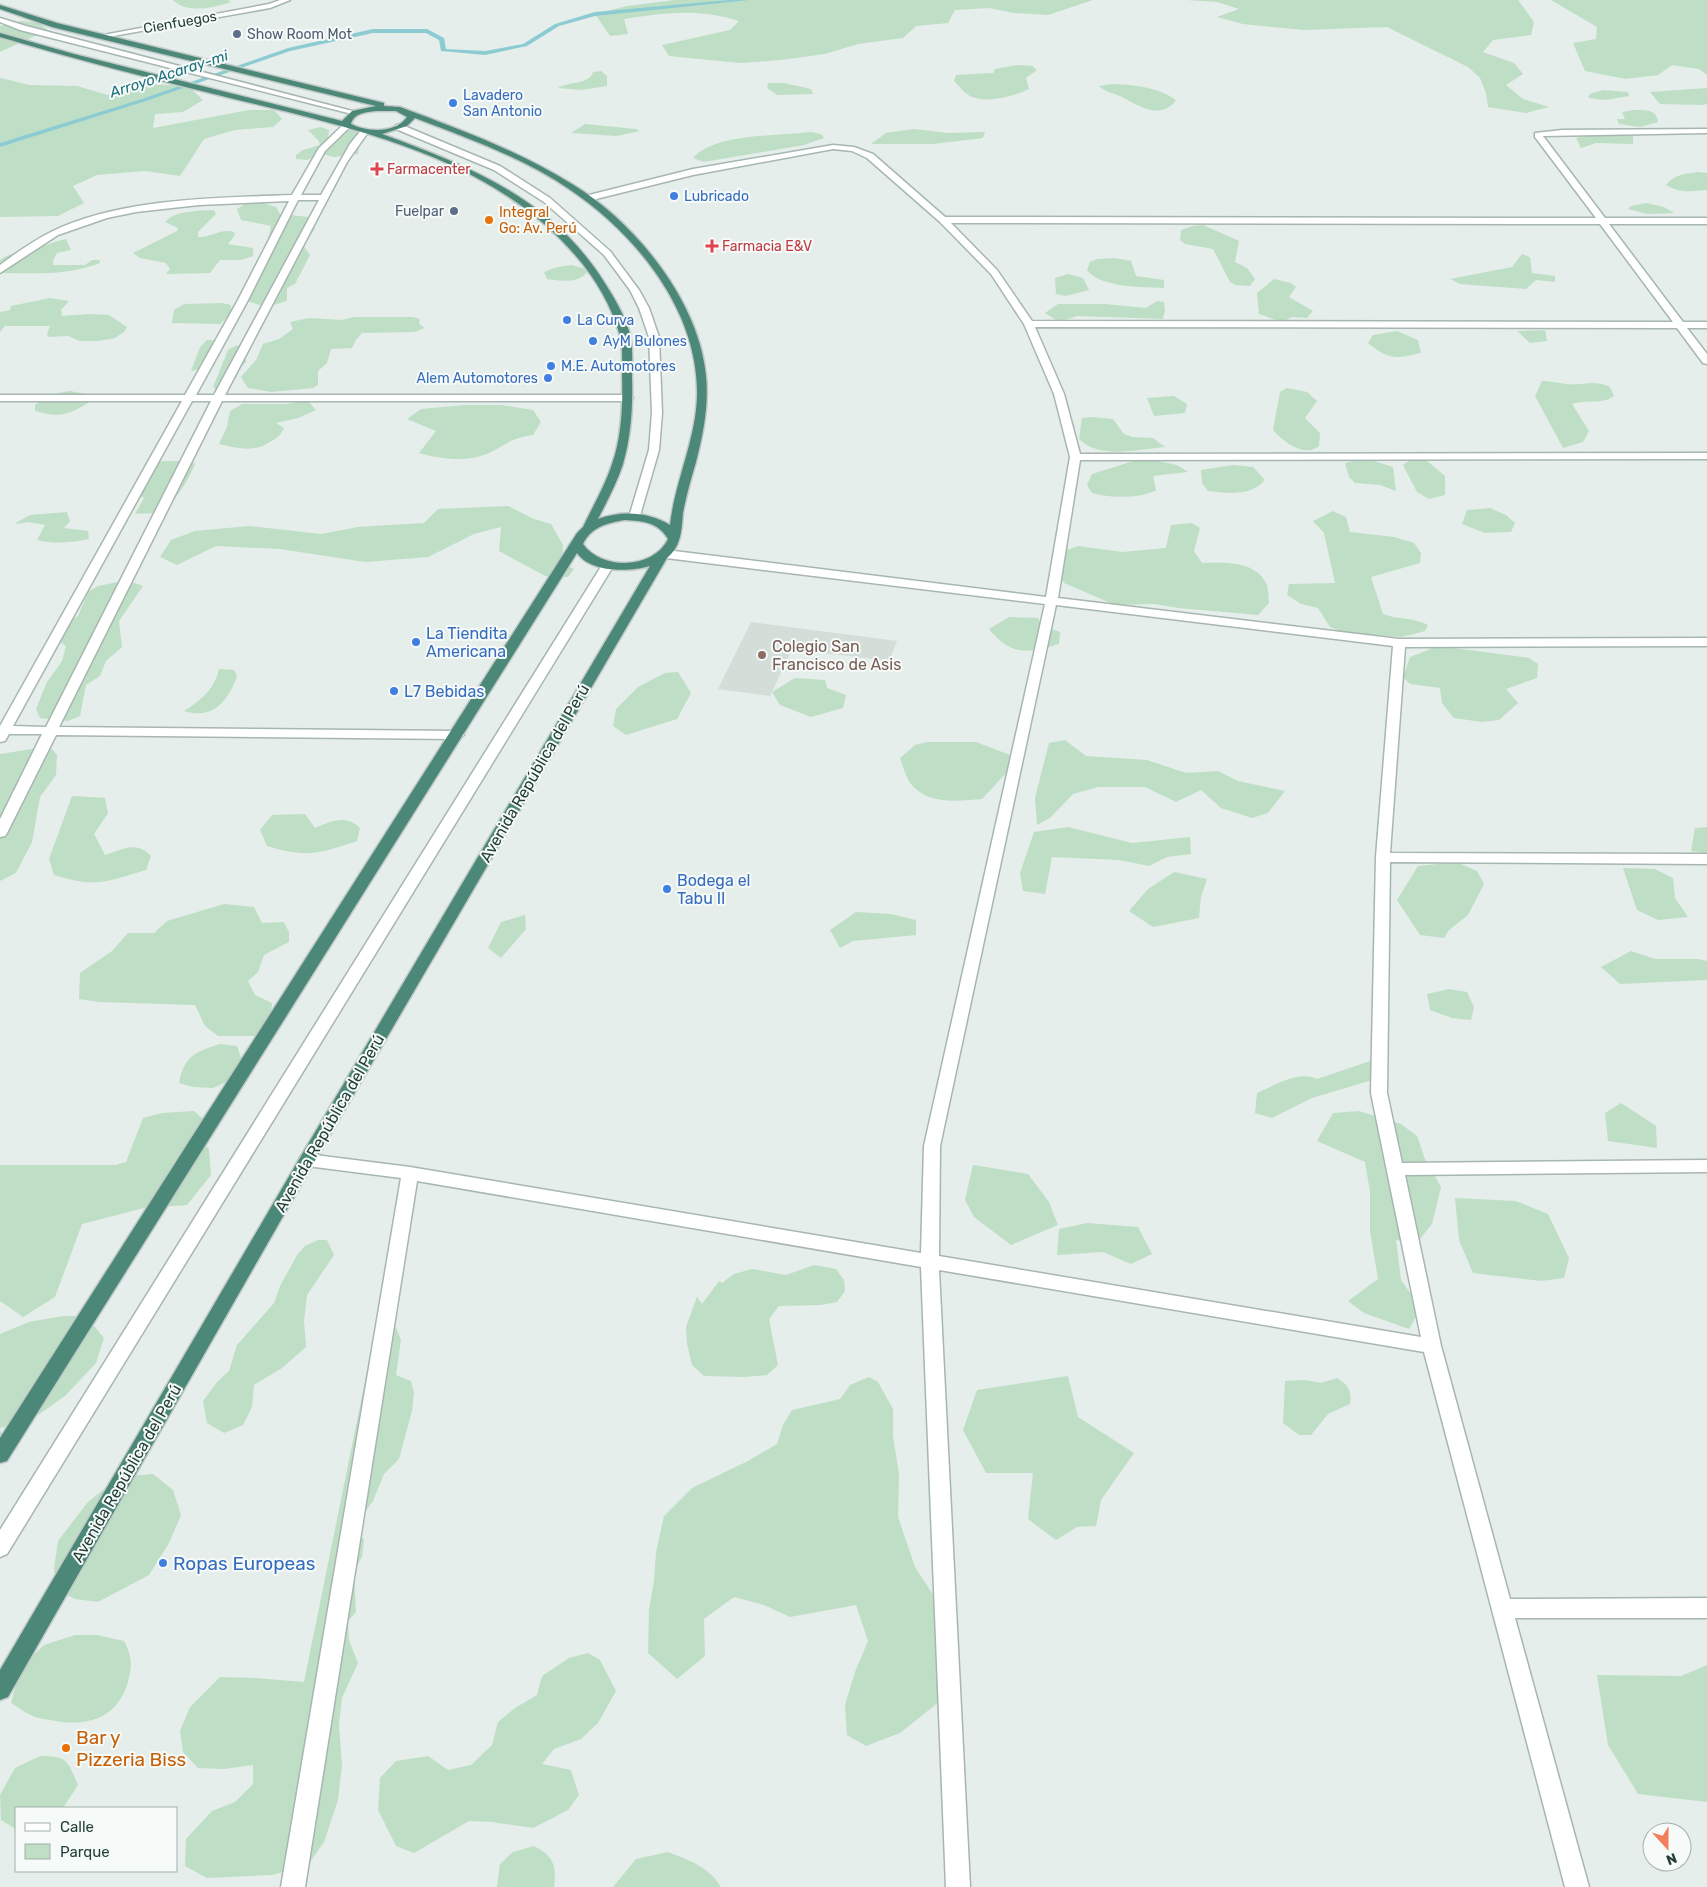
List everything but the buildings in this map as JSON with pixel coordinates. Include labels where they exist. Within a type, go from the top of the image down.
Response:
[{"type":"highway","points":[[0,6],[102,36],[397,109],[504,152],[551,175],[588,198],[615,222],[656,269],[689,325],[700,364],[702,397],[699,420],[678,508],[674,539]]},
{"type":"highway","points":[[0,35],[366,131],[417,148],[491,182],[530,207],[562,234],[592,269],[610,298],[626,338],[628,398],[621,452],[617,466],[589,527]]},
{"type":"highway","points":[[347,125],[347,118],[356,113],[372,109],[397,109]]},
{"type":"highway","points":[[366,131],[398,127],[410,120],[411,117],[408,113]]},
{"type":"highway","points":[[0,1455],[457,735],[577,544],[582,532],[589,527],[614,518],[634,517],[656,521],[666,526],[672,532],[674,539]]},
{"type":"highway","name":"Avenida República del Perú","points":[[0,1690],[307,1160],[663,556],[673,544],[674,539]]},
{"type":"highway","points":[[577,544],[579,551],[586,558],[608,566],[637,565],[663,556]]},
{"type":"street","name":"Cienfuegos","points":[[102,36],[270,6],[286,0]]},
{"type":"street","points":[[0,20],[23,28],[356,113]]},
{"type":"street","points":[[1,733],[243,300],[295,198],[322,150],[347,125]]},
{"type":"street","points":[[398,127],[497,168],[547,200],[606,253],[634,290],[644,308],[654,337],[657,413],[654,450],[634,517]]},
{"type":"street","points":[[0,833],[191,449],[220,398],[354,144],[366,131]]},
{"type":"street","points":[[1707,131],[1562,132],[1538,135],[1707,361]]},
{"type":"street","points":[[588,198],[693,172],[834,147],[854,149],[870,156],[942,220],[994,272],[1030,324],[1060,394],[1075,457],[1051,602],[932,1146],[930,1262],[958,1887]]},
{"type":"street","points":[[0,270],[27,249],[74,225],[132,211],[188,203],[325,197]]},
{"type":"street","points":[[942,220],[1707,221]]},
{"type":"street","points":[[1030,324],[1707,324]]},
{"type":"street","points":[[0,398],[628,398]]},
{"type":"street","points":[[1075,457],[1707,456]]},
{"type":"street","points":[[663,556],[1399,643],[1707,642]]},
{"type":"street","points":[[0,1548],[608,566]]},
{"type":"street","points":[[1399,643],[1384,857],[1379,1093],[1432,1346],[1577,1887]]},
{"type":"street","points":[[1,733],[51,731],[457,735]]},
{"type":"street","points":[[1384,857],[1707,859]]},
{"type":"street","points":[[307,1160],[410,1173],[1432,1346]]},
{"type":"street","points":[[1396,1169],[1707,1166]]},
{"type":"street","points":[[293,1887],[410,1173]]},
{"type":"street","points":[[1501,1609],[1707,1608]]},
{"type":"shaded area","name":"Colegio San Francisco de Asis","points":[[751,622],[897,641],[889,661],[792,649],[770,696],[718,689]]},
{"type":"green space","points":[[173,0],[228,0],[231,2],[208,8],[193,8],[185,7]]},
{"type":"green space","points":[[674,0],[1093,0],[1048,15],[1014,13],[989,8],[955,10],[948,23],[916,26],[903,38],[858,44],[825,54],[740,63],[669,56],[662,45],[730,30],[739,21],[709,14],[695,13],[654,15],[624,19],[628,34],[610,36],[595,14],[627,6]]},
{"type":"green space","points":[[1186,0],[1518,0],[1534,22],[1531,35],[1493,40],[1483,52],[1514,63],[1523,74],[1506,85],[1523,99],[1549,107],[1526,113],[1488,107],[1486,93],[1480,78],[1468,67],[1387,27],[1303,30],[1243,24],[1217,17],[1239,9],[1217,2]]},
{"type":"green space","points":[[1551,0],[1707,0],[1707,75],[1699,69],[1672,65],[1658,75],[1626,79],[1585,71],[1573,43],[1596,39],[1597,27]]},
{"type":"green space","points":[[21,21],[38,23],[48,30],[0,52],[0,26]]},
{"type":"green space","points":[[1017,65],[1032,66],[1037,70],[1026,78],[1029,89],[1009,96],[979,99],[970,96],[954,81],[956,75],[993,73],[995,69]]},
{"type":"green space","points":[[601,71],[607,76],[607,86],[581,90],[558,88],[583,81],[591,76],[593,72]]},
{"type":"green space","points":[[0,78],[30,85],[77,86],[108,95],[122,89],[148,84],[188,86],[203,100],[183,112],[155,114],[153,128],[249,110],[274,110],[282,119],[273,127],[235,130],[204,139],[180,176],[145,171],[97,175],[73,186],[84,203],[58,216],[0,217]]},
{"type":"green space","points":[[768,83],[784,83],[811,89],[813,94],[777,95],[767,88]]},
{"type":"green space","points":[[1113,84],[1154,89],[1176,100],[1163,110],[1155,111],[1141,107],[1099,86]]},
{"type":"green space","points":[[1707,88],[1707,104],[1702,105],[1660,104],[1650,92]]},
{"type":"green space","points":[[1603,90],[1628,92],[1629,96],[1605,100],[1588,98],[1590,94]]},
{"type":"green space","points":[[1634,110],[1653,112],[1658,122],[1640,127],[1619,124],[1617,119],[1625,119],[1622,112]]},
{"type":"green space","points":[[585,124],[640,131],[616,136],[571,133]]},
{"type":"green space","points":[[321,127],[329,130],[328,139],[336,141],[346,131],[356,130],[362,132],[358,154],[334,157],[321,154],[307,160],[296,159],[296,155],[303,150],[320,145],[319,141],[308,130]]},
{"type":"green space","points":[[914,129],[948,133],[985,132],[983,138],[933,144],[871,144],[886,133]]},
{"type":"green space","points":[[811,132],[821,134],[824,138],[804,145],[704,162],[693,158],[703,150],[731,140]]},
{"type":"green space","points":[[1598,134],[1633,136],[1633,144],[1596,143],[1581,148],[1576,138]]},
{"type":"green space","points":[[1698,172],[1707,173],[1707,190],[1681,191],[1666,185],[1677,177]]},
{"type":"green space","points":[[259,202],[276,207],[280,214],[309,217],[315,229],[303,245],[310,255],[295,284],[287,288],[287,301],[267,307],[243,300],[246,287],[264,253],[271,226],[241,220],[237,209],[245,204]]},
{"type":"green space","points":[[1646,203],[1664,207],[1674,213],[1647,214],[1628,209],[1631,206]]},
{"type":"green space","points":[[214,210],[216,214],[198,232],[198,237],[224,231],[234,232],[235,235],[228,244],[253,248],[253,256],[241,260],[220,260],[210,273],[166,274],[170,269],[166,263],[140,258],[133,253],[177,231],[178,228],[165,222],[169,218],[181,213]]},
{"type":"green space","points":[[1203,225],[1239,241],[1235,262],[1247,268],[1255,279],[1250,286],[1236,285],[1230,282],[1213,249],[1185,244],[1180,240],[1181,230]]},
{"type":"green space","points":[[66,239],[71,250],[57,253],[53,265],[85,265],[92,260],[100,260],[100,263],[63,272],[0,273],[0,260],[4,257]]},
{"type":"green space","points":[[1522,254],[1530,257],[1532,273],[1555,276],[1555,282],[1536,280],[1526,289],[1460,284],[1450,279],[1512,267]]},
{"type":"green space","points":[[1115,258],[1131,261],[1136,276],[1164,280],[1164,288],[1134,287],[1112,283],[1093,276],[1087,270],[1090,262],[1097,259]]},
{"type":"green space","points":[[571,265],[583,268],[587,272],[574,280],[563,281],[547,279],[544,272],[557,267]]},
{"type":"green space","points":[[1068,274],[1083,278],[1089,290],[1066,296],[1056,294],[1055,278]]},
{"type":"green space","points":[[1274,279],[1291,283],[1296,287],[1289,297],[1313,311],[1307,318],[1292,317],[1286,320],[1276,320],[1259,314],[1257,293]]},
{"type":"green space","points":[[50,298],[69,301],[61,310],[62,316],[109,315],[127,327],[124,332],[115,338],[98,341],[80,341],[68,336],[48,337],[47,334],[50,326],[5,326],[0,332],[0,312],[10,310],[11,306]]},
{"type":"green space","points":[[1157,301],[1164,302],[1163,319],[1077,316],[1059,322],[1045,313],[1058,304],[1105,304],[1146,308]]},
{"type":"green space","points":[[222,303],[231,305],[231,313],[220,324],[172,323],[174,310],[184,304]]},
{"type":"green space","points":[[354,317],[413,317],[420,319],[419,324],[425,328],[414,332],[362,333],[352,348],[331,349],[327,363],[318,371],[318,385],[313,388],[271,392],[248,388],[241,377],[256,360],[263,344],[279,339],[293,329],[290,322],[309,318],[342,320]]},
{"type":"green space","points":[[1545,330],[1547,341],[1530,343],[1517,331]]},
{"type":"green space","points":[[1397,331],[1418,340],[1421,353],[1393,357],[1381,353],[1368,343],[1373,335]]},
{"type":"green space","points":[[207,340],[212,340],[216,343],[210,357],[201,367],[191,371],[200,347]]},
{"type":"green space","points":[[245,345],[246,362],[239,369],[236,378],[216,389],[213,387],[228,350],[235,346]]},
{"type":"green space","points":[[1542,381],[1566,384],[1598,383],[1610,387],[1614,396],[1599,401],[1572,404],[1589,431],[1583,442],[1563,448],[1535,396]]},
{"type":"green space","points":[[1287,388],[1307,392],[1317,401],[1305,418],[1320,433],[1319,446],[1313,449],[1301,449],[1288,444],[1273,430],[1280,392]]},
{"type":"green space","points":[[70,391],[86,394],[89,402],[76,410],[64,414],[57,415],[35,411],[35,405],[43,399]]},
{"type":"green space","points":[[1174,396],[1187,404],[1185,413],[1154,416],[1147,398]]},
{"type":"green space","points":[[307,400],[316,410],[298,418],[276,423],[284,428],[283,431],[276,438],[258,448],[245,449],[219,444],[227,427],[230,411],[242,404],[287,404]]},
{"type":"green space","points":[[465,405],[501,405],[533,410],[541,422],[533,435],[514,440],[481,456],[454,459],[419,453],[436,431],[407,419],[421,409]]},
{"type":"green space","points":[[1082,418],[1113,419],[1124,434],[1132,437],[1153,438],[1165,447],[1120,452],[1098,449],[1088,445],[1079,439]]},
{"type":"green space","points":[[1143,458],[1177,465],[1188,472],[1153,476],[1156,490],[1142,495],[1107,496],[1092,493],[1087,485],[1092,474]]},
{"type":"green space","points":[[1365,458],[1393,467],[1396,491],[1380,485],[1355,483],[1349,477],[1345,463]]},
{"type":"green space","points":[[1411,459],[1427,461],[1445,476],[1445,495],[1429,499],[1417,492],[1403,465]]},
{"type":"green space","points":[[164,461],[192,461],[195,464],[180,491],[164,509],[157,513],[135,514],[144,498],[134,493],[145,464]]},
{"type":"green space","points":[[1233,465],[1253,467],[1265,480],[1253,489],[1238,493],[1208,491],[1202,483],[1201,470]]},
{"type":"green space","points":[[508,506],[534,519],[551,524],[563,545],[562,563],[574,569],[568,577],[545,576],[499,551],[501,527],[474,534],[428,557],[365,562],[280,549],[216,546],[177,565],[160,557],[171,540],[195,531],[249,526],[321,534],[358,527],[424,523],[438,509]]},
{"type":"green space","points":[[1490,508],[1506,515],[1515,523],[1511,532],[1485,533],[1462,524],[1467,510]]},
{"type":"green space","points":[[1333,511],[1346,517],[1350,532],[1394,537],[1414,543],[1421,553],[1420,563],[1371,577],[1383,614],[1422,622],[1428,625],[1425,631],[1402,637],[1342,632],[1330,627],[1318,608],[1301,604],[1287,595],[1289,584],[1335,583],[1324,533],[1313,521]]},
{"type":"green space","points":[[67,512],[70,521],[64,528],[88,531],[89,539],[63,542],[37,540],[45,525],[29,522],[14,524],[30,515]]},
{"type":"green space","points":[[1192,523],[1200,528],[1194,551],[1202,563],[1237,564],[1254,570],[1261,576],[1267,585],[1269,603],[1258,615],[1154,604],[1115,605],[1064,583],[1057,571],[1061,552],[1078,546],[1122,552],[1166,548],[1171,525]]},
{"type":"green space","points":[[127,580],[143,586],[119,621],[122,647],[106,661],[100,676],[86,685],[80,716],[68,721],[40,718],[36,709],[47,682],[62,661],[66,646],[56,639],[56,629],[78,616],[88,592],[98,586]]},
{"type":"green space","points":[[1009,617],[1038,618],[1041,625],[1060,632],[1059,644],[1029,651],[1013,648],[1005,644],[989,629]]},
{"type":"green space","points":[[1438,646],[1529,658],[1538,664],[1537,678],[1506,689],[1518,703],[1499,720],[1482,722],[1454,718],[1442,703],[1440,688],[1410,684],[1403,677],[1410,657]]},
{"type":"green space","points":[[219,669],[234,670],[237,676],[224,701],[211,711],[203,713],[184,711],[206,694],[214,683]]},
{"type":"green space","points":[[678,672],[691,693],[677,719],[626,735],[613,726],[616,709],[638,687],[665,673]]},
{"type":"green space","points":[[795,678],[825,680],[827,688],[846,695],[843,708],[811,717],[780,705],[772,692]]},
{"type":"green space","points":[[1065,740],[1086,756],[1147,760],[1186,773],[1218,771],[1238,781],[1285,791],[1268,813],[1252,818],[1221,808],[1201,790],[1176,802],[1145,787],[1098,787],[1073,794],[1050,818],[1037,825],[1035,798],[1049,743]]},
{"type":"green space","points":[[928,742],[976,742],[1010,755],[1009,770],[982,799],[953,801],[935,799],[918,791],[911,784],[900,758],[915,745]]},
{"type":"green space","points":[[38,748],[52,749],[57,755],[56,775],[40,797],[32,842],[16,873],[0,881],[0,754]]},
{"type":"green space","points":[[72,796],[105,798],[108,813],[94,834],[105,855],[123,849],[140,848],[151,856],[146,870],[100,882],[80,881],[54,875],[49,859]]},
{"type":"green space","points":[[305,814],[315,828],[338,820],[349,821],[355,824],[360,828],[357,841],[312,853],[293,852],[267,846],[260,830],[272,815]]},
{"type":"green space","points":[[1068,827],[1132,843],[1190,837],[1191,854],[1167,857],[1149,866],[1119,860],[1052,857],[1045,894],[1023,891],[1020,873],[1034,832]]},
{"type":"green space","points":[[1707,827],[1707,853],[1691,851],[1695,828]]},
{"type":"green space","points":[[1456,862],[1477,871],[1484,884],[1468,915],[1449,930],[1444,938],[1420,935],[1397,900],[1418,866]]},
{"type":"green space","points":[[1623,868],[1655,869],[1673,878],[1675,898],[1688,917],[1658,920],[1637,910]]},
{"type":"green space","points":[[1174,872],[1207,879],[1201,897],[1199,918],[1153,927],[1129,911],[1148,889]]},
{"type":"green space","points":[[224,904],[254,907],[262,923],[284,922],[289,932],[289,942],[264,955],[258,972],[248,981],[255,995],[272,1003],[270,1024],[257,1036],[218,1036],[205,1026],[195,1005],[99,1002],[79,999],[80,973],[112,951],[128,933],[154,933],[167,921]]},
{"type":"green space","points":[[856,912],[891,914],[916,920],[916,935],[853,941],[840,948],[830,930]]},
{"type":"green space","points":[[525,915],[526,929],[501,958],[488,948],[501,922]]},
{"type":"green space","points":[[1631,951],[1655,959],[1698,959],[1707,961],[1707,980],[1620,984],[1601,967]]},
{"type":"green space","points":[[1449,989],[1467,992],[1474,1007],[1471,1020],[1452,1018],[1430,1010],[1427,994]]},
{"type":"green space","points":[[220,1044],[237,1046],[243,1063],[234,1078],[213,1088],[193,1087],[179,1083],[184,1067],[192,1056]]},
{"type":"green space","points":[[1376,1059],[1372,1080],[1312,1098],[1272,1118],[1255,1113],[1257,1093],[1287,1080],[1303,1076],[1317,1079]]},
{"type":"green space","points":[[1621,1103],[1656,1126],[1657,1148],[1608,1141],[1605,1113]]},
{"type":"green space","points":[[194,1111],[204,1120],[203,1143],[209,1149],[211,1175],[187,1205],[144,1208],[82,1224],[55,1297],[23,1317],[0,1301],[0,1165],[116,1165],[126,1162],[143,1118],[162,1113]]},
{"type":"green space","points":[[1359,1111],[1401,1124],[1417,1136],[1425,1159],[1441,1187],[1432,1224],[1416,1244],[1396,1240],[1401,1280],[1421,1308],[1409,1329],[1364,1313],[1348,1301],[1378,1279],[1370,1231],[1370,1192],[1365,1162],[1317,1141],[1333,1113]]},
{"type":"green space","points":[[973,1165],[1028,1174],[1049,1202],[1058,1225],[1011,1245],[974,1217],[965,1200]]},
{"type":"green space","points":[[1455,1198],[1516,1201],[1548,1214],[1569,1258],[1564,1278],[1541,1281],[1473,1273],[1459,1240]]},
{"type":"green space","points":[[1087,1223],[1138,1227],[1152,1254],[1131,1264],[1103,1252],[1057,1255],[1059,1229]]},
{"type":"green space","points":[[318,1240],[327,1240],[334,1255],[307,1295],[304,1321],[306,1347],[282,1368],[254,1385],[252,1407],[243,1425],[224,1433],[207,1423],[203,1401],[218,1381],[229,1371],[237,1345],[274,1303],[280,1286],[297,1255],[305,1246]]},
{"type":"green space","points":[[814,1265],[836,1269],[844,1280],[845,1291],[837,1302],[821,1305],[779,1306],[769,1319],[778,1365],[767,1375],[745,1377],[704,1376],[692,1365],[687,1344],[686,1327],[697,1297],[702,1304],[719,1281],[722,1283],[734,1274],[752,1269],[786,1275]]},
{"type":"green space","points":[[63,1316],[86,1316],[104,1338],[96,1363],[66,1395],[34,1418],[0,1428],[0,1334],[29,1322]]},
{"type":"green space","points":[[384,1326],[396,1327],[401,1340],[396,1375],[411,1381],[414,1393],[412,1411],[399,1459],[384,1474],[373,1501],[351,1531],[364,1539],[362,1557],[354,1571],[356,1612],[348,1621],[349,1640],[358,1663],[342,1698],[339,1724],[342,1765],[338,1800],[324,1842],[308,1865],[272,1875],[207,1878],[185,1866],[186,1839],[212,1811],[235,1802],[253,1784],[253,1765],[224,1769],[198,1768],[183,1752],[180,1731],[190,1707],[220,1677],[304,1682],[375,1332]]},
{"type":"green space","points":[[1068,1376],[1078,1417],[1134,1453],[1101,1500],[1096,1526],[1077,1527],[1056,1540],[1028,1519],[1033,1473],[986,1473],[963,1430],[977,1390]]},
{"type":"green space","points":[[869,1377],[878,1382],[893,1409],[893,1436],[899,1474],[898,1517],[915,1567],[943,1610],[954,1690],[900,1733],[866,1746],[847,1735],[845,1705],[855,1672],[868,1641],[856,1605],[790,1617],[764,1605],[734,1597],[704,1619],[705,1656],[677,1679],[648,1653],[649,1610],[656,1552],[664,1516],[692,1488],[748,1461],[777,1444],[783,1425],[792,1410],[840,1399],[850,1385]]},
{"type":"green space","points":[[1337,1378],[1348,1388],[1350,1404],[1328,1414],[1311,1435],[1299,1435],[1283,1423],[1285,1381],[1305,1380],[1321,1383]]},
{"type":"green space","points":[[0,1428],[4,1450],[0,1457]]},
{"type":"green space","points":[[153,1474],[173,1490],[181,1515],[169,1543],[149,1575],[98,1602],[75,1599],[56,1590],[54,1568],[58,1541],[87,1503],[119,1477]]},
{"type":"green space","points":[[75,1635],[97,1635],[124,1641],[130,1657],[130,1673],[122,1697],[115,1707],[96,1719],[74,1723],[35,1717],[11,1703],[21,1667],[44,1645]]},
{"type":"green space","points":[[588,1653],[600,1660],[616,1691],[598,1723],[581,1739],[554,1749],[542,1764],[571,1770],[579,1795],[568,1810],[533,1828],[492,1822],[469,1821],[414,1853],[396,1846],[378,1810],[380,1778],[396,1761],[428,1756],[448,1770],[471,1765],[492,1745],[498,1722],[515,1708],[537,1695],[542,1676],[569,1658]]},
{"type":"green space","points":[[1707,1665],[1707,1802],[1638,1794],[1608,1745],[1597,1675],[1681,1676]]},
{"type":"green space","points":[[40,1756],[56,1757],[69,1765],[78,1785],[64,1807],[15,1807],[14,1828],[1,1820],[0,1795],[15,1768]]},
{"type":"green space","points":[[534,1846],[546,1854],[552,1862],[555,1873],[554,1887],[497,1887],[500,1864],[513,1852]]},
{"type":"green space","points":[[668,1852],[691,1861],[704,1869],[711,1874],[721,1887],[613,1887],[636,1859]]},
{"type":"waterway","name":"Arroyo Acaray-mi","points":[[0,145],[147,99],[288,50],[373,31],[427,31],[442,39],[443,50],[485,53],[525,45],[557,25],[595,14],[746,0]]},
{"type":"place","name":"Show Room Mot","points":[[237,34]]},
{"type":"place","name":"Lavadero San Antonio","points":[[453,103]]},
{"type":"place","name":"Farmacenter","points":[[377,169]]},
{"type":"place","name":"Lubricado","points":[[674,196]]},
{"type":"place","name":"Fuelpar","points":[[454,211]]},
{"type":"place","name":"Integral Go: Av. Perú","points":[[489,220]]},
{"type":"place","name":"Farmacia E&V","points":[[712,246]]},
{"type":"place","name":"La Curva","points":[[567,320]]},
{"type":"place","name":"AyM Bulones","points":[[593,341]]},
{"type":"place","name":"M.E. Automotores","points":[[551,366]]},
{"type":"place","name":"Alem Automotores","points":[[548,378]]},
{"type":"place","name":"La Tiendita Americana","points":[[416,642]]},
{"type":"place","name":"Colegio San Francisco de Asis","points":[[762,655]]},
{"type":"place","name":"L7 Bebidas","points":[[394,691]]},
{"type":"place","name":"Bodega el Tabu II","points":[[667,889]]},
{"type":"place","name":"Ropas Europeas","points":[[163,1563]]},
{"type":"place","name":"Bar y Pizzeria Biss","points":[[66,1748]]}]
